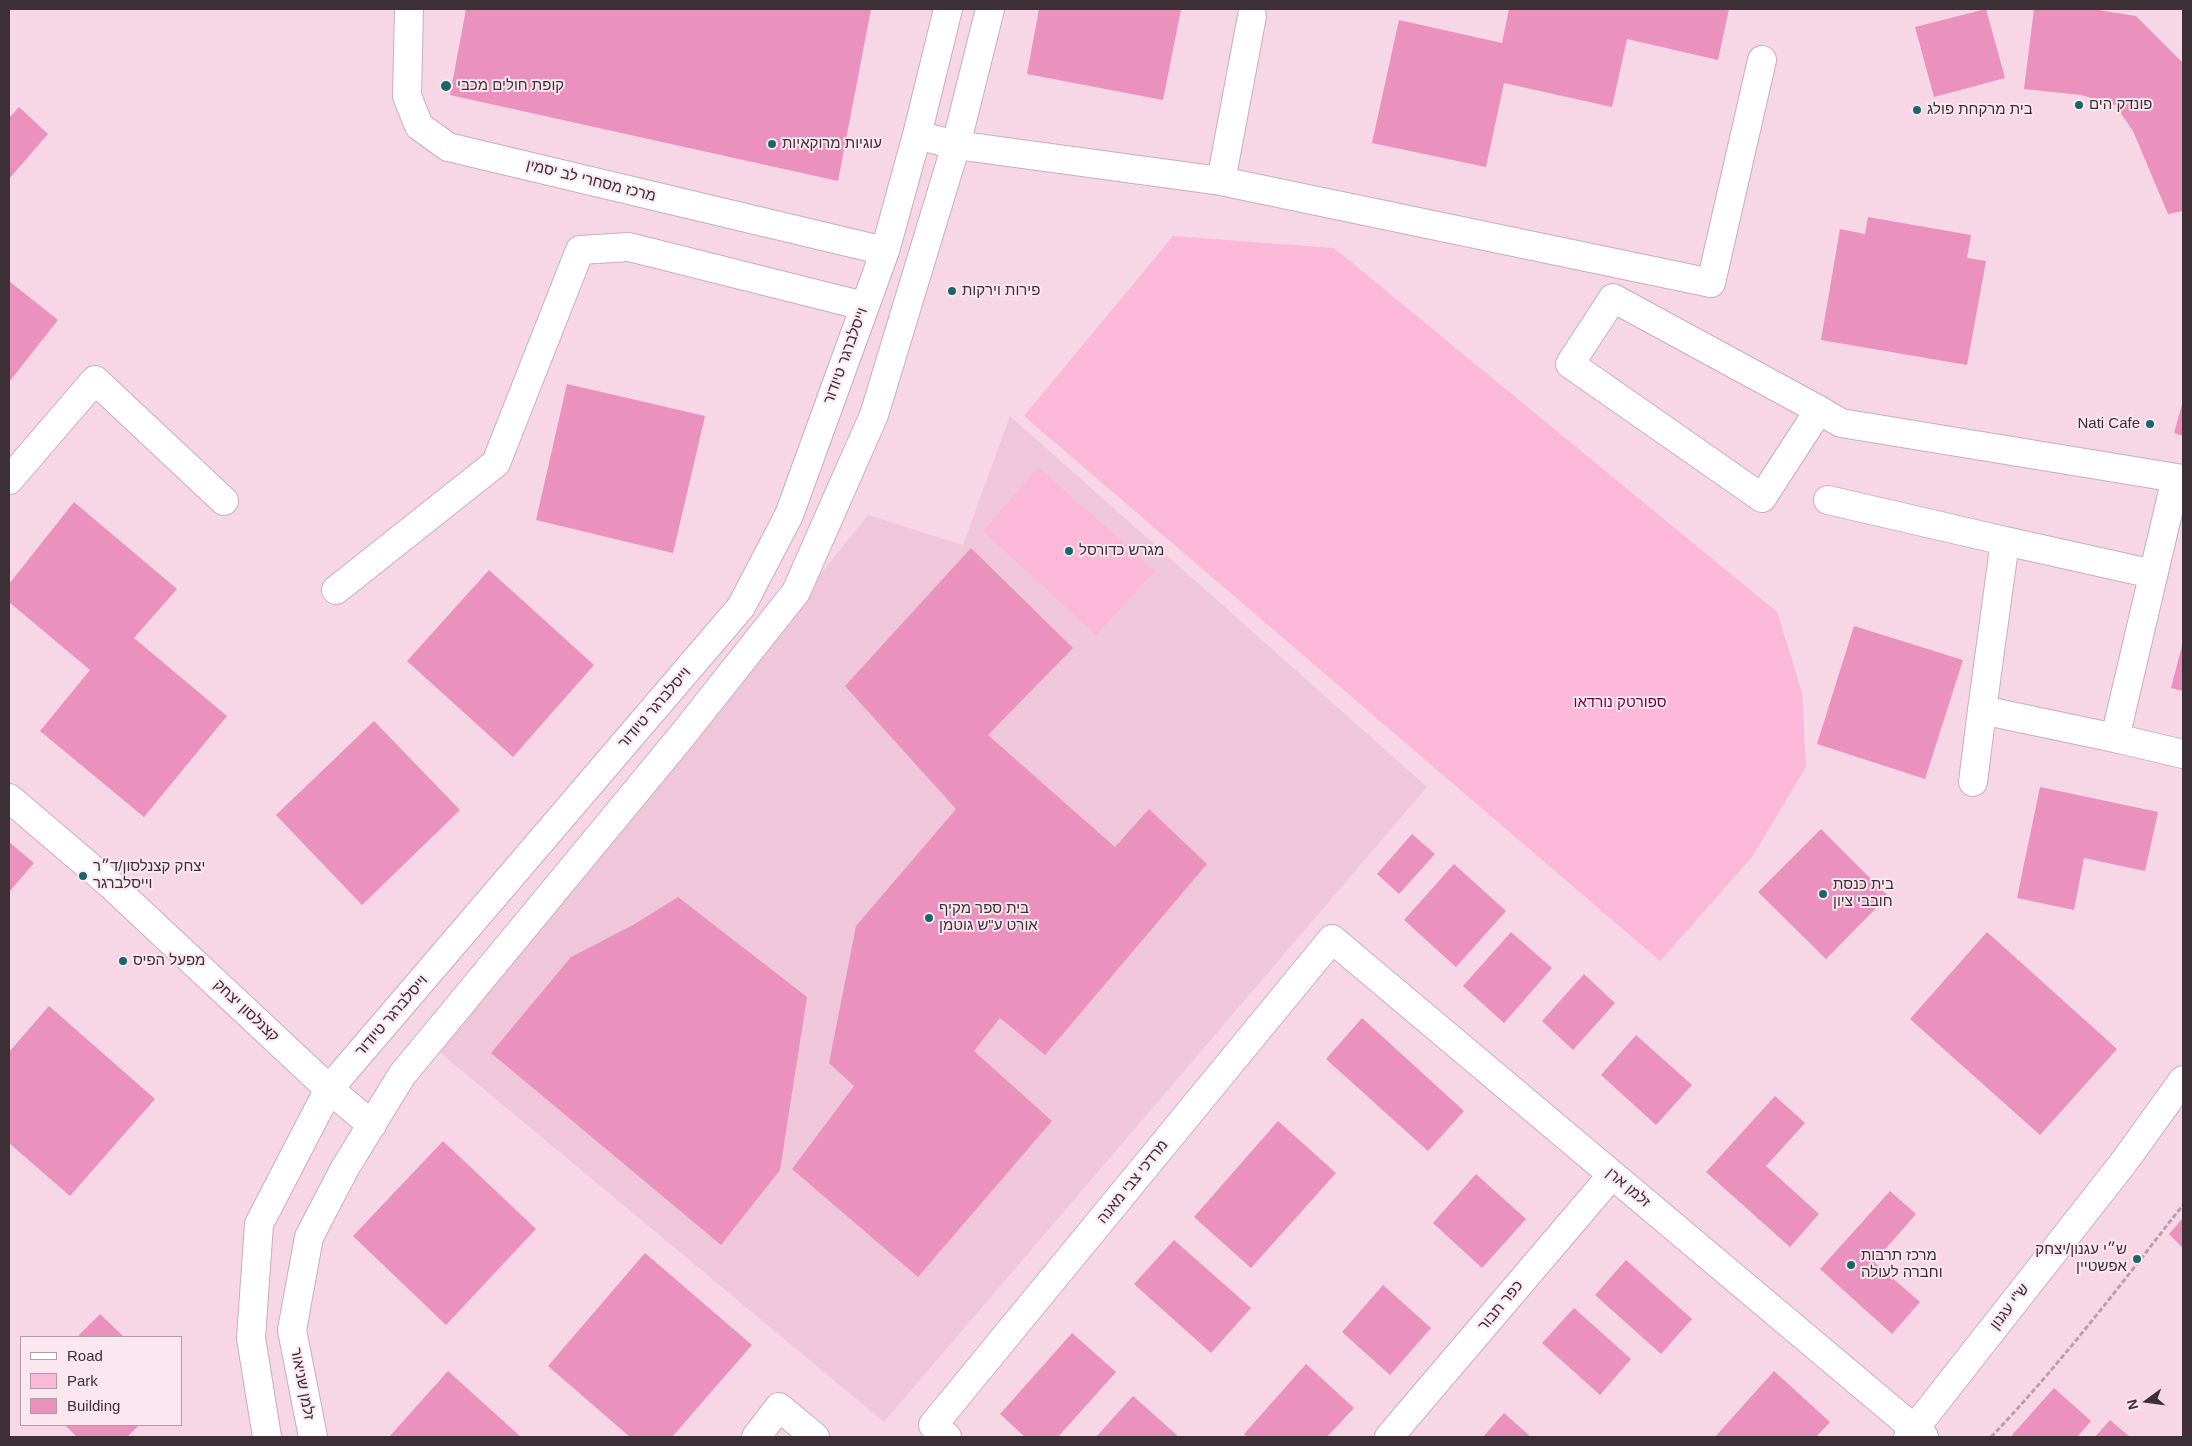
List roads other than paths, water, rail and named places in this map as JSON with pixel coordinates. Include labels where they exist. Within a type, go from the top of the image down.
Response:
[{"type":"street","name":"מרכז מסחרי לב יסמין","points":[[409,9],[407,96],[419,126],[448,146],[885,251]]},
{"type":"street","name":"וייסלברגר טיודור","points":[[267,1437],[251,1338],[259,1224],[329,1089],[741,607],[789,514],[885,251],[917,135],[948,9]]},
{"type":"street","points":[[372,1125],[402,1075],[682,737],[796,592],[874,415],[956,145],[990,9]]},
{"type":"street","points":[[1221,181],[1252,16]]},
{"type":"street","points":[[917,135],[956,145],[1221,181],[1711,283],[1762,60]]},
{"type":"street","points":[[336,590],[496,463],[580,250],[629,247],[864,306]]},
{"type":"street","points":[[1819,410],[1762,498],[1570,364],[1613,298],[1819,410],[1841,423],[2180,478],[2153,574],[2115,738]]},
{"type":"street","points":[[9,480],[95,380],[224,501]]},
{"type":"street","points":[[1828,500],[2153,574]]},
{"type":"street","points":[[1973,782],[2005,541]]},
{"type":"street","points":[[1982,710],[2183,754]]},
{"type":"street","name":"קצנלסון יצחק","points":[[9,798],[110,884],[329,1089],[372,1125]]},
{"type":"street","name":"זלמן ארן","points":[[1332,939],[1916,1435]]},
{"type":"street","name":"מרדכי צבי מאנה","points":[[940,1431],[1332,939]]},
{"type":"street","name":"ש\"י עגנון","points":[[1916,1435],[2124,1162],[2183,1080]]},
{"type":"street","name":"זלמן שניאור","points":[[313,1437],[292,1330],[309,1237],[345,1168],[372,1125]]},
{"type":"street","name":"כפר תבור","points":[[1389,1437],[1612,1175]]},
{"type":"street","points":[[756,1437],[779,1407],[815,1437]]},
{"type":"place","name":"קופת חולים מכבי","points":[[446,86]]},
{"type":"place","name":"פונדק הים","points":[[2079,105]]},
{"type":"place","name":"בית מרקחת פולג","points":[[1917,110]]},
{"type":"place","name":"עוגיות מרוקאיות","points":[[772,144]]},
{"type":"place","name":"פירות וירקות","points":[[952,291]]},
{"type":"place","name":"Nati Cafe","points":[[2150,424]]},
{"type":"place","name":"מגרש כדורסל","points":[[1069,551]]},
{"type":"place","name":"יצחק קצנלסון/ד״ר וייסלברגר","points":[[83,876]]},
{"type":"place","name":"בית כנסת חובבי ציון","points":[[1823,894]]},
{"type":"place","name":"בית ספר מקיף אורט ע\"ש גוטמן","points":[[929,918]]},
{"type":"place","name":"מפעל הפיס","points":[[123,961]]},
{"type":"place","name":"ש״י עגנון/יצחק אפשטיין","points":[[2137,1259]]},
{"type":"place","name":"מרכז תרבות וחברה לעולה","points":[[1851,1265]]},
{"type":"park label","name":"ספורטק נורדאו","points":[[1620,703]]}]
